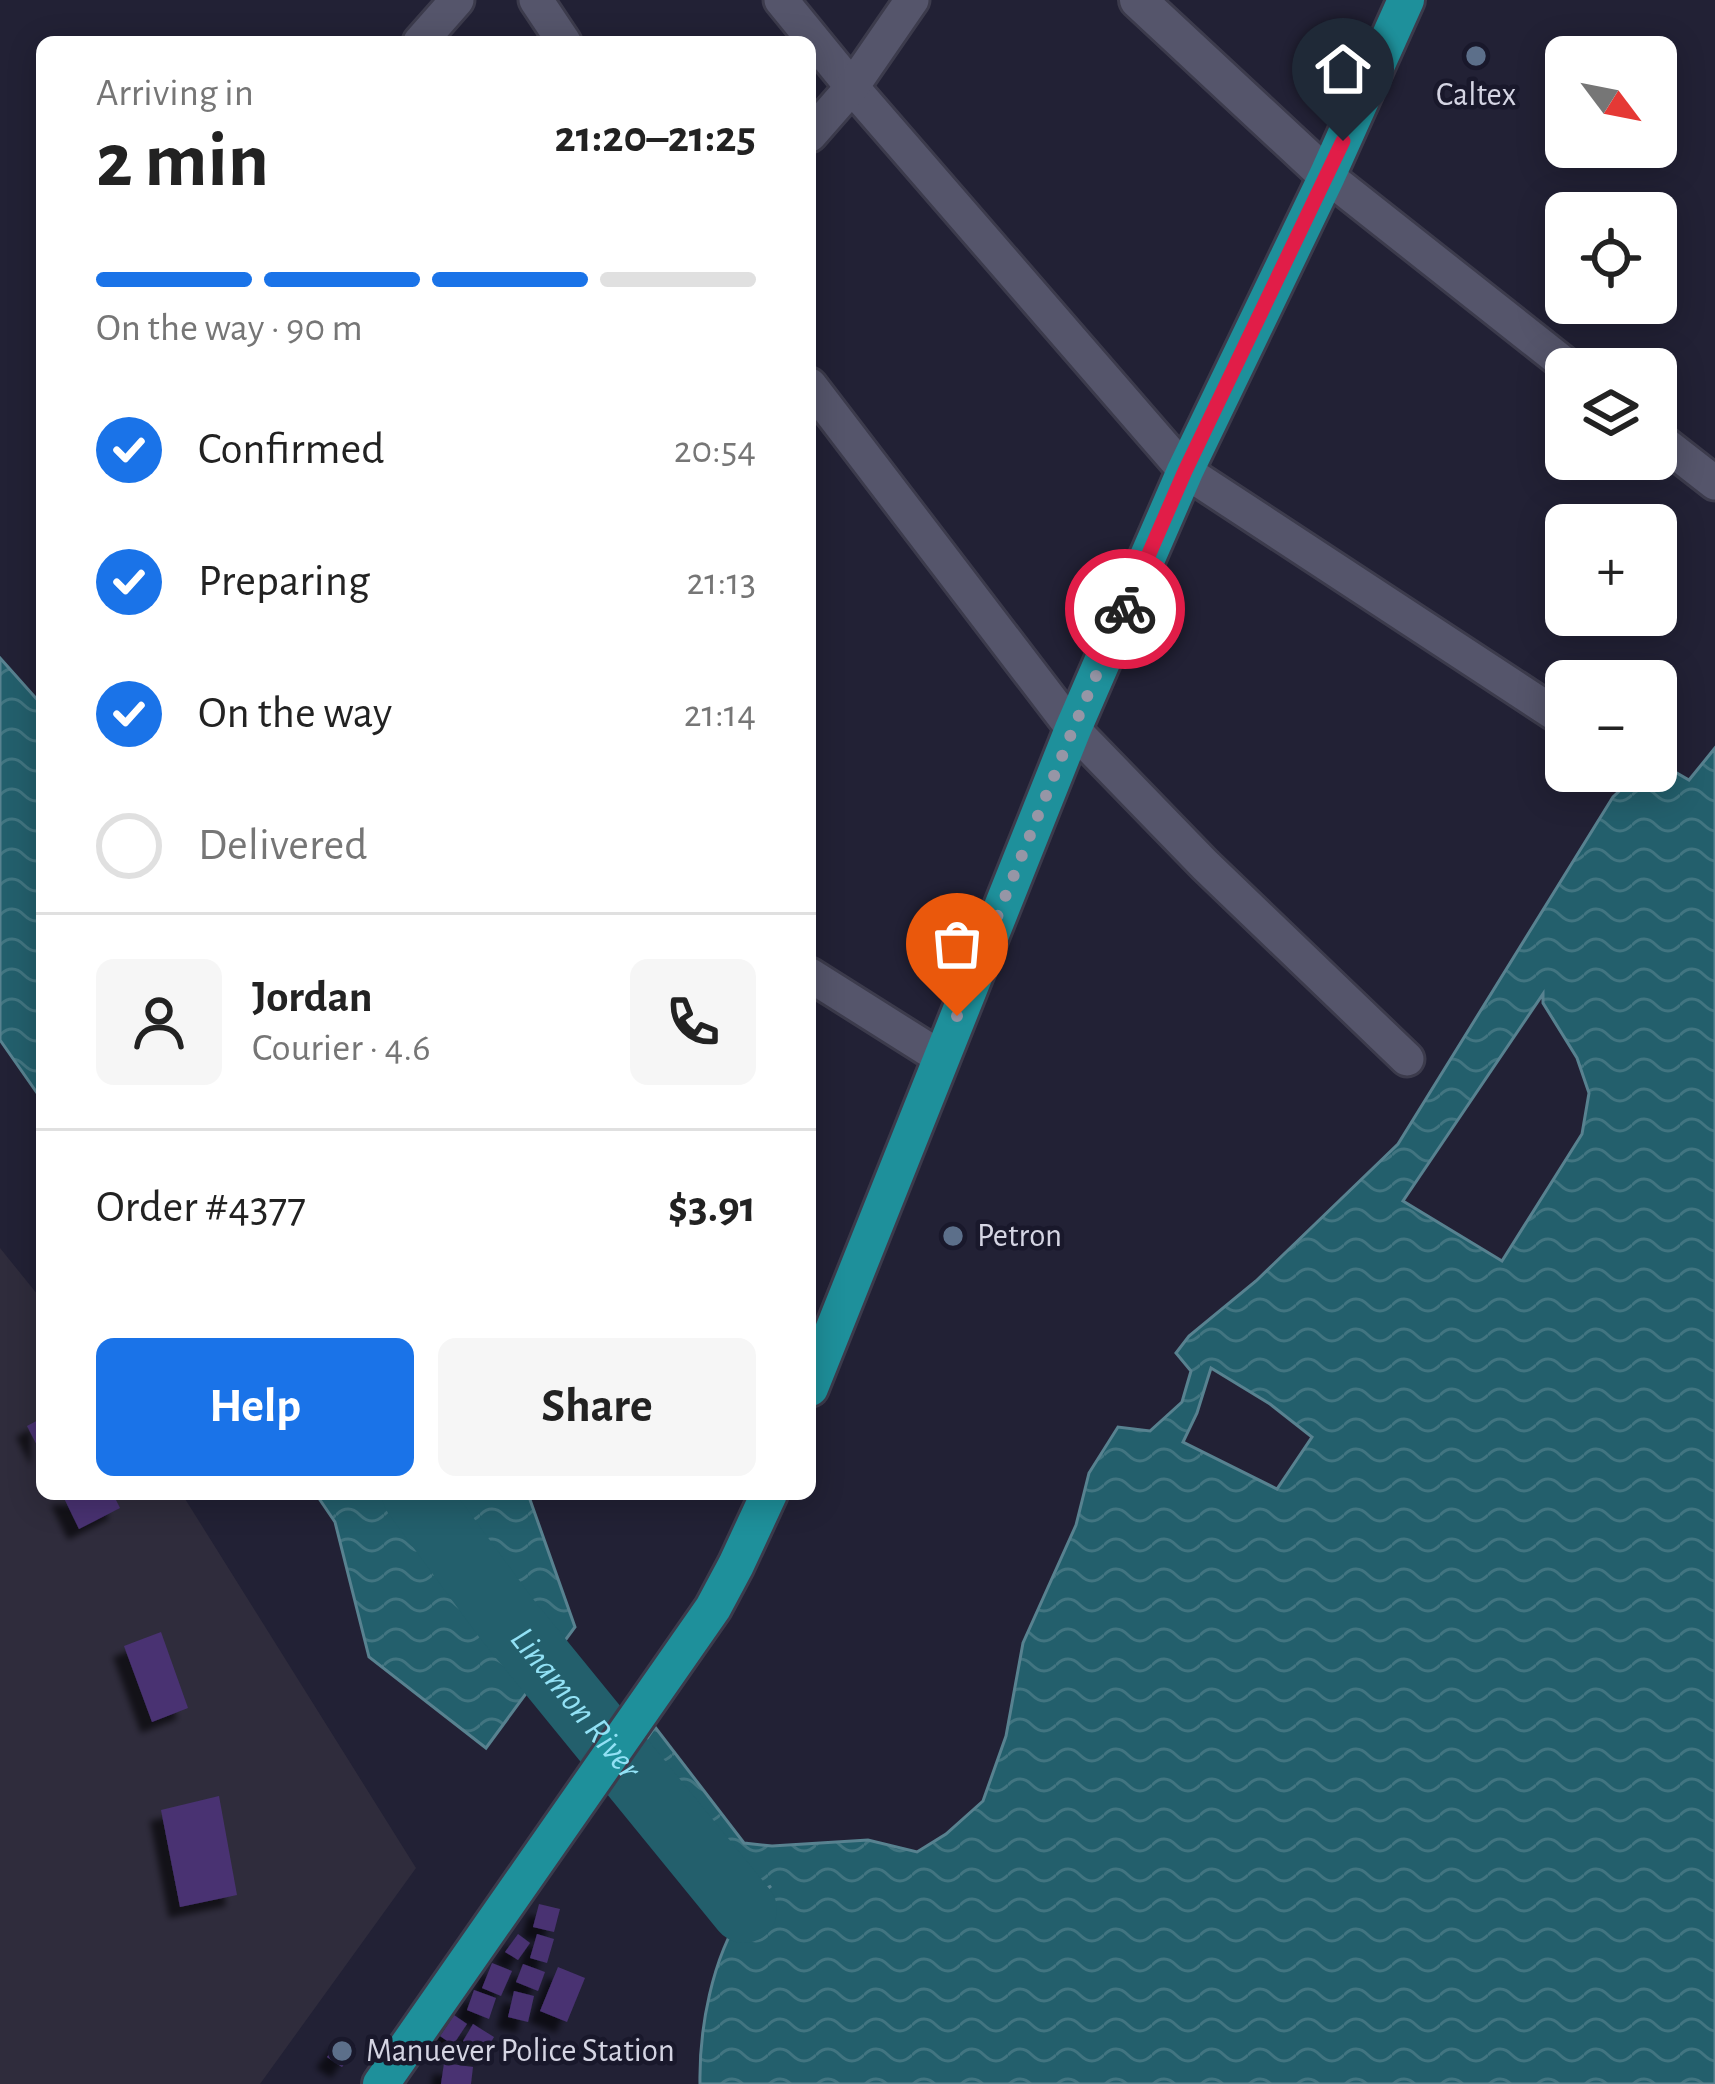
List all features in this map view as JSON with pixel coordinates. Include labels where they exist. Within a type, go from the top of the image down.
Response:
[{"type":"highway","points":[[816,1373],[1073,729],[1185,471],[1406,0]]},
{"type":"highway","points":[[381,2084],[713,1608],[766,1500]]},
{"type":"main road","points":[[1138,0],[1327,176]]},
{"type":"street","points":[[425,36],[457,0]]},
{"type":"street","points":[[536,0],[561,36]]},
{"type":"street","points":[[781,0],[810,36]]},
{"type":"street","points":[[816,128],[852,87],[912,0]]},
{"type":"street","points":[[816,43],[1185,471],[1545,707]]},
{"type":"street","points":[[1327,176],[1545,348]]},
{"type":"street","points":[[816,393],[1073,729],[1205,866],[1407,1059]]},
{"type":"street","points":[[1677,453],[1715,483]]},
{"type":"street","points":[[816,979],[940,1057]]},
{"type":"shaded area","points":[[0,1248],[36,1293],[36,1500],[186,1500],[416,1868],[260,2084],[0,2084]]},
{"type":"water","points":[[0,658],[36,698],[36,1091],[0,1040]]},
{"type":"water","points":[[1715,748],[1715,2084],[700,2084],[705,2018],[723,1951],[743,1912],[771,1886],[719,1910],[612,1788],[655,1727],[744,1843],[772,1846],[868,1840],[917,1852],[983,1801],[1006,1736],[1023,1643],[1076,1525],[1089,1473],[1118,1427],[1150,1431],[1182,1402],[1191,1371],[1176,1353],[1189,1336],[1256,1281],[1398,1144],[1613,797],[1618,792],[1677,792],[1677,773],[1689,780]],"holes":[[[1543,994],[1543,1003],[1577,1058],[1589,1093],[1582,1134],[1502,1261],[1403,1201]],[[1211,1368],[1312,1437],[1277,1489],[1183,1442]]]},
{"type":"water","points":[[320,1500],[530,1500],[575,1627],[486,1748],[369,1657],[335,1522]]},
{"type":"building","points":[[36,1421],[36,1443],[27,1426]]},
{"type":"building","points":[[65,1500],[116,1500],[120,1508],[79,1529]]},
{"type":"building","points":[[161,1632],[188,1708],[152,1722],[124,1646]]},
{"type":"building","points":[[219,1796],[237,1895],[180,1907],[161,1810]]},
{"type":"building","points":[[539,1904],[560,1909],[554,1932],[533,1927]]},
{"type":"building","points":[[518,1934],[530,1943],[518,1960],[505,1952]]},
{"type":"building","points":[[537,1934],[554,1939],[547,1963],[530,1958]]},
{"type":"building","points":[[492,1963],[512,1971],[501,1996],[482,1988]]},
{"type":"building","points":[[523,1964],[545,1972],[538,1991],[516,1982]]},
{"type":"building","points":[[558,1967],[585,1978],[567,2022],[540,2011]]},
{"type":"building","points":[[474,1990],[496,1998],[489,2019],[467,2010]]},
{"type":"building","points":[[514,1991],[534,1996],[528,2022],[508,2017]]},
{"type":"building","points":[[454,2015],[467,2024],[453,2045],[440,2036]]},
{"type":"building","points":[[473,2024],[494,2037],[484,2054],[463,2041]]},
{"type":"building","name":"Manuever Police Station","points":[[342,2037],[356,2047],[342,2067],[327,2057]]},
{"type":"building","points":[[444,2063],[473,2067],[471,2084],[441,2084]]},
{"type":"waterway","name":"Linamon River","points":[[419,1500],[506,1618],[744,1910]]},
{"type":"way so far","points":[[957,1016],[1125,609]]},
{"type":"place","name":"Caltex","points":[[1476,56]]},
{"type":"place","name":"Petron","points":[[953,1236]]},
{"type":"place","name":"Manuever Police Station","points":[[342,2051]]},
{"type":"route","points":[[1125,609],[1185,471],[1343,141]]}]
